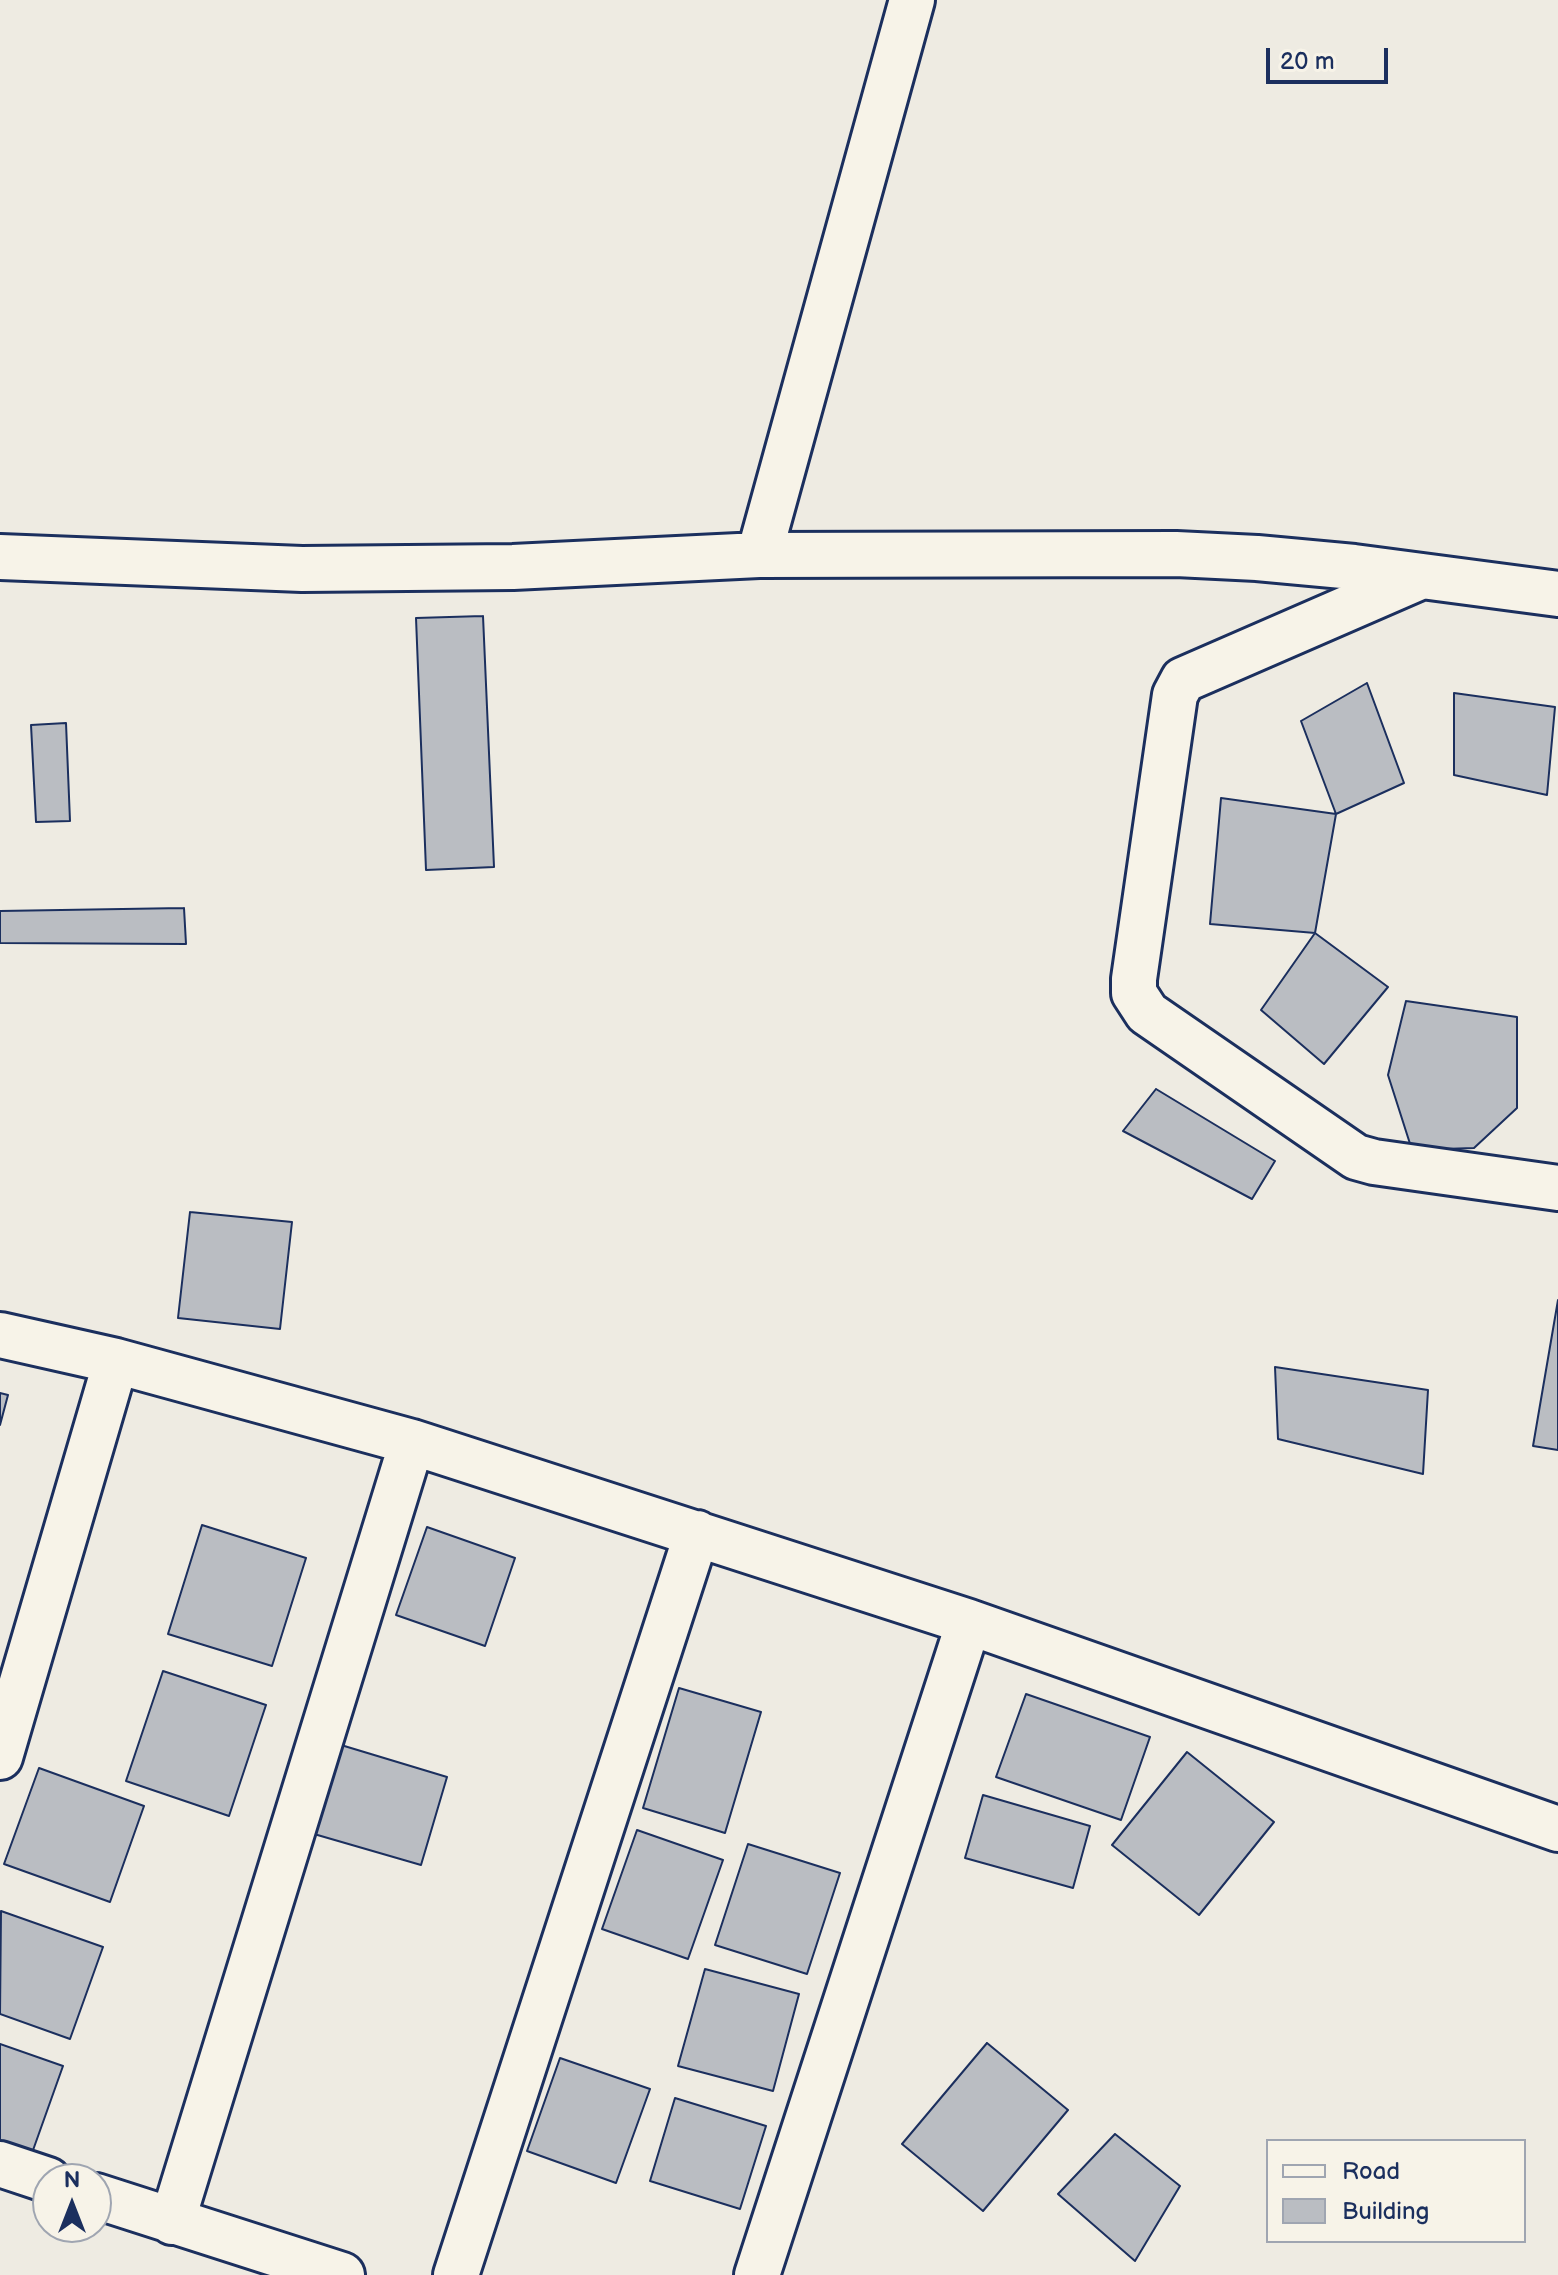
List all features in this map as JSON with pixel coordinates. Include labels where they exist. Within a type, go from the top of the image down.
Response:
[{"type":"street","points":[[759,555],[912,0]]},
{"type":"street","points":[[0,557],[317,569],[513,567],[759,555],[1176,554],[1257,558],[1424,575],[1558,594]]},
{"type":"street","points":[[1424,575],[1183,680],[1175,695],[1134,993],[1147,1013],[1356,1157],[1558,1188]]},
{"type":"street","points":[[0,1335],[116,1361],[412,1442],[969,1622],[1558,1829]]},
{"type":"street","points":[[0,1757],[116,1361]]},
{"type":"street","points":[[172,2222],[412,1442]]},
{"type":"street","points":[[456,2275],[697,1533]]},
{"type":"street","points":[[757,2275],[969,1622]]},
{"type":"street","points":[[0,2164],[32,2175]]},
{"type":"street","points":[[112,2201],[342,2275]]},
{"type":"building","points":[[483,616],[494,867],[426,870],[416,618]]},
{"type":"building","points":[[1367,683],[1404,783],[1336,814],[1301,721]]},
{"type":"building","points":[[1454,693],[1555,707],[1547,795],[1454,775]]},
{"type":"building","points":[[66,723],[70,821],[36,822],[31,725]]},
{"type":"building","points":[[1221,798],[1336,814],[1315,933],[1210,924]]},
{"type":"building","points":[[184,908],[186,944],[0,943],[0,911]]},
{"type":"building","points":[[1315,933],[1388,987],[1324,1064],[1261,1010]]},
{"type":"building","points":[[1406,1001],[1517,1017],[1517,1108],[1474,1148],[1412,1150],[1388,1075]]},
{"type":"building","points":[[1156,1089],[1275,1161],[1252,1199],[1123,1131]]},
{"type":"building","points":[[190,1212],[292,1222],[280,1329],[178,1318]]},
{"type":"building","points":[[1558,1300],[1558,1450],[1533,1446]]},
{"type":"building","points":[[1275,1367],[1428,1390],[1423,1474],[1278,1439]]},
{"type":"building","points":[[0,1393],[8,1395],[0,1425]]},
{"type":"building","points":[[202,1525],[306,1558],[272,1666],[168,1634]]},
{"type":"building","points":[[427,1527],[515,1558],[485,1646],[396,1615]]},
{"type":"building","points":[[163,1671],[266,1705],[229,1816],[126,1781]]},
{"type":"building","points":[[679,1688],[761,1712],[725,1833],[643,1808]]},
{"type":"building","points":[[1026,1694],[1150,1737],[1121,1820],[996,1777]]},
{"type":"building","points":[[341,1745],[447,1777],[421,1865],[314,1834]]},
{"type":"building","points":[[1187,1752],[1274,1822],[1199,1915],[1112,1845]]},
{"type":"building","points":[[39,1768],[144,1806],[110,1902],[4,1864]]},
{"type":"building","points":[[983,1795],[1090,1826],[1073,1888],[965,1858]]},
{"type":"building","points":[[637,1830],[723,1860],[688,1959],[602,1929]]},
{"type":"building","points":[[748,1844],[840,1873],[807,1974],[715,1945]]},
{"type":"building","points":[[1,1911],[103,1947],[70,2039],[0,2014]]},
{"type":"building","points":[[705,1969],[799,1994],[773,2091],[678,2066]]},
{"type":"building","points":[[987,2043],[1068,2110],[983,2211],[902,2144]]},
{"type":"building","points":[[0,2044],[63,2066],[32,2153],[0,2142]]},
{"type":"building","points":[[560,2058],[650,2089],[616,2183],[527,2151]]},
{"type":"building","points":[[675,2098],[766,2126],[740,2209],[650,2181]]},
{"type":"building","points":[[1115,2134],[1180,2186],[1135,2261],[1058,2194]]}]
